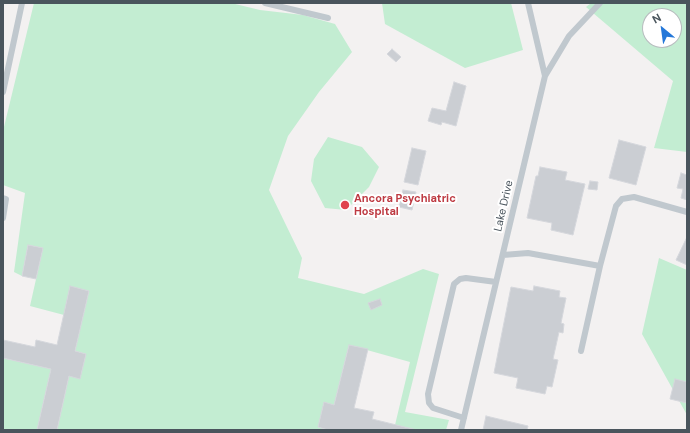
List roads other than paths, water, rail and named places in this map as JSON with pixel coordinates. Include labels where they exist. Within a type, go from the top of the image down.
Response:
[{"type":"lane","points":[[3,92],[22,3]]},
{"type":"lane","points":[[265,3],[328,18]]},
{"type":"lane","points":[[528,3],[545,76]]},
{"type":"lane","name":"Lake Drive","points":[[461,430],[545,76],[569,36],[600,3]]},
{"type":"lane","points":[[581,351],[600,266],[616,206],[622,199],[634,197],[687,212]]},
{"type":"lane","points":[[3,198],[6,199],[3,218]]},
{"type":"lane","points":[[503,255],[528,253],[600,266]]},
{"type":"lane","points":[[464,418],[433,408],[428,403],[430,387],[454,284],[460,279],[466,278],[496,282]]},
{"type":"place","name":"Ancora Psychiatric Hospital","points":[[345,205]]}]
